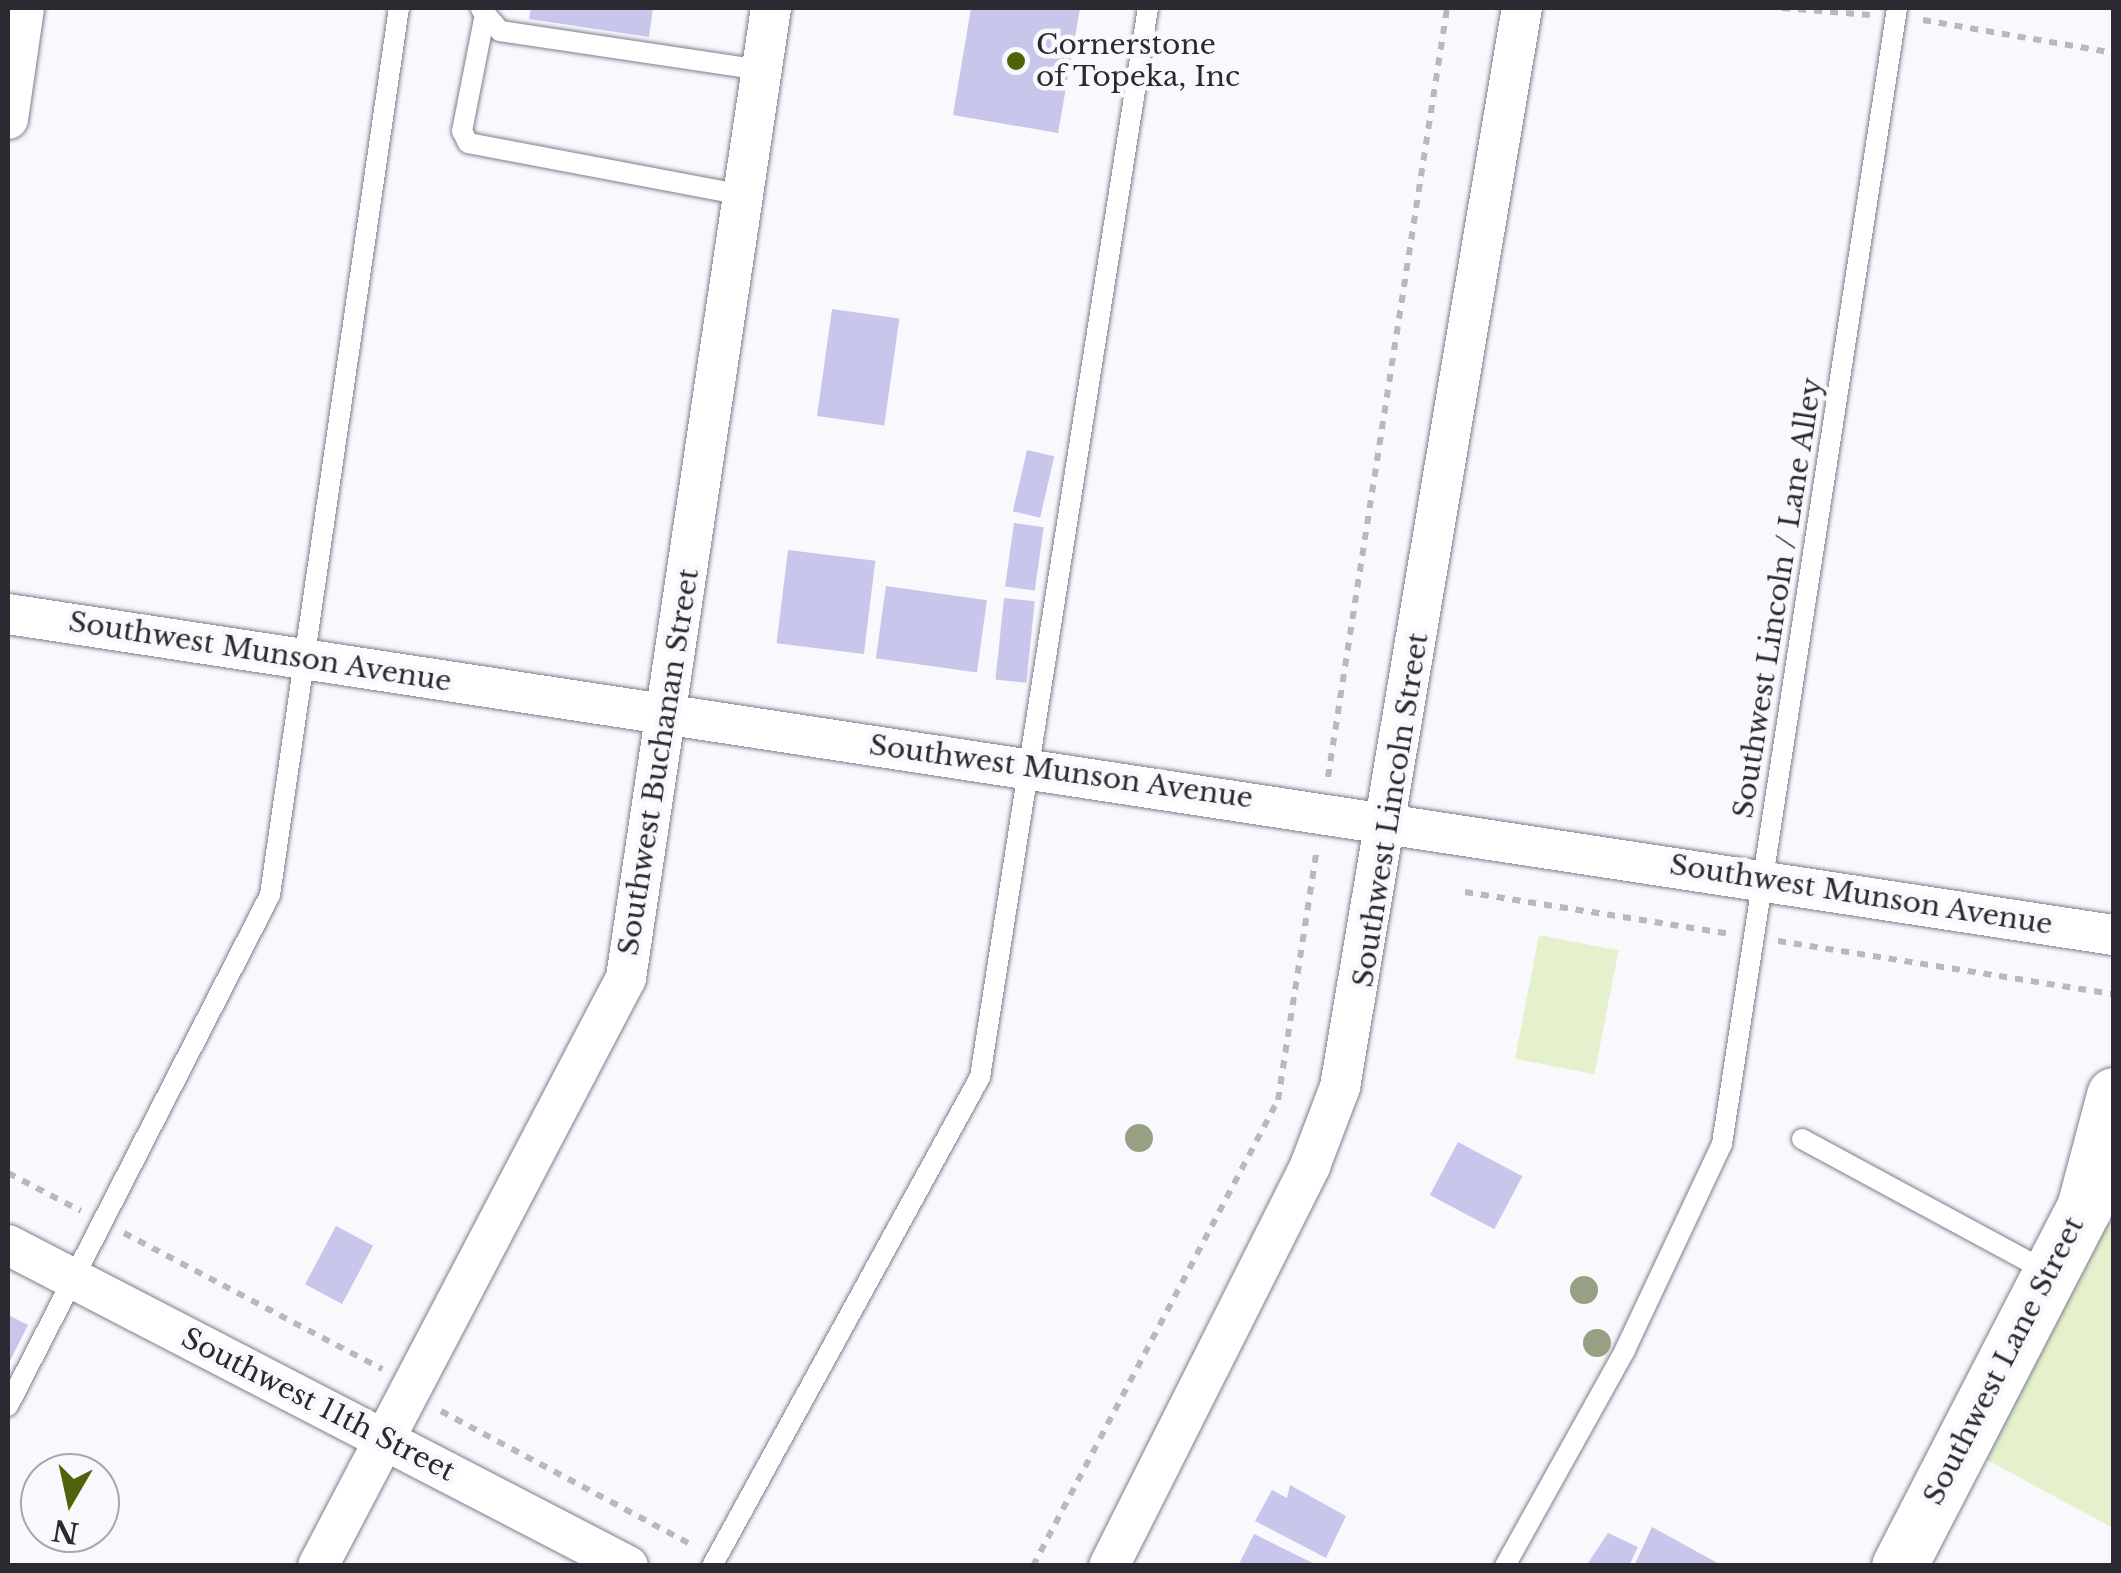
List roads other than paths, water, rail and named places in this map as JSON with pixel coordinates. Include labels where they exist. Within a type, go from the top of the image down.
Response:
[{"type":"main road","name":"Southwest Lane Street","points":[[1899,1566],[2084,1208],[2114,1095]]},
{"type":"street","points":[[8,119],[24,8]]},
{"type":"street","name":"Southwest Buchanan Street","points":[[318,1566],[626,978],[771,8]]},
{"type":"street","name":"Southwest Lincoln Street","points":[[1109,1566],[1310,1166],[1340,1086],[1522,8]]},
{"type":"street","name":"Southwest Munson Avenue","points":[[8,614],[1388,818],[2114,935]]},
{"type":"street","name":"Southwest 11th Street","points":[[8,1245],[628,1566]]},
{"type":"lane","points":[[8,1406],[270,895],[399,8]]},
{"type":"lane","points":[[714,1562],[980,1077],[1034,768],[1148,8]]},
{"type":"lane","name":"Southwest Lincoln / Lane Alley","points":[[1505,1566],[1624,1350],[1722,1144],[1896,11]]},
{"type":"lane","points":[[482,13],[500,31],[762,70]]},
{"type":"lane","points":[[482,13],[462,131],[468,143],[743,196]]},
{"type":"lane","points":[[1802,1139],[2050,1273]]},
{"type":"place","name":"Cornerstone of Topeka, Inc","points":[[1016,61]]}]
